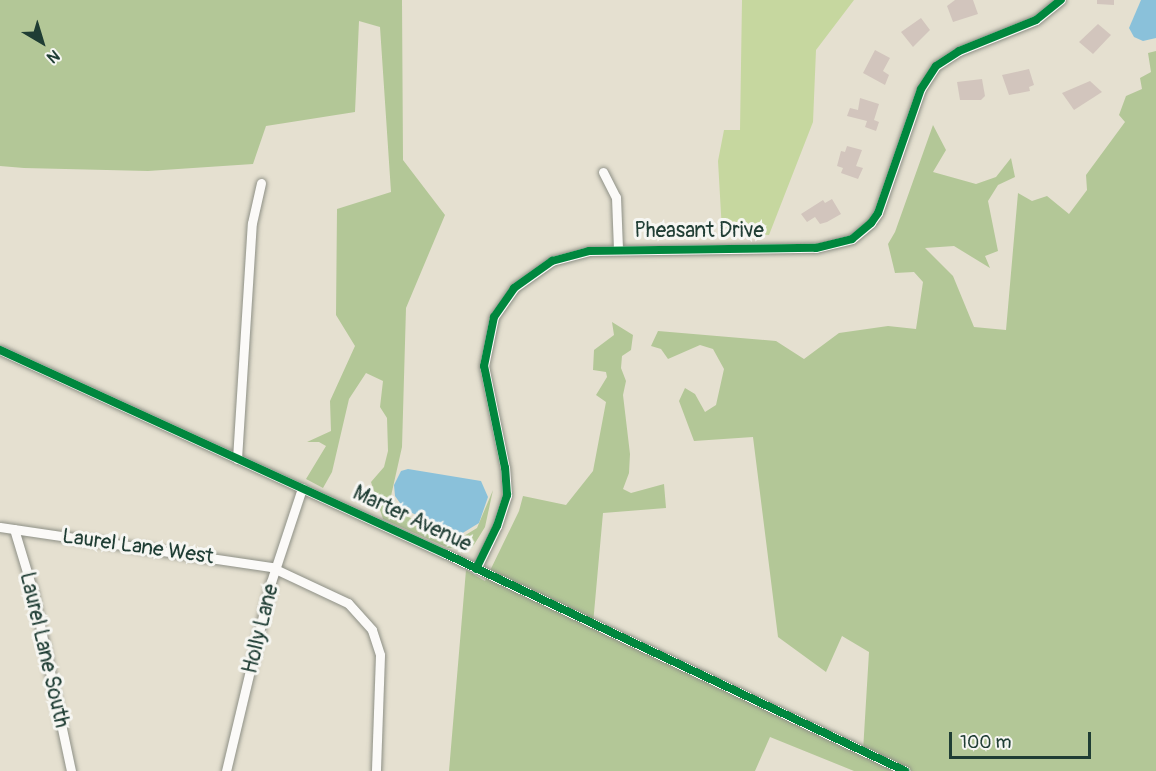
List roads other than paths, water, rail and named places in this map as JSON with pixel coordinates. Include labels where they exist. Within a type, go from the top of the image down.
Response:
[{"type":"street","name":"Pheasant Drive","points":[[476,569],[507,495],[505,468],[485,379],[486,347],[494,317],[514,288],[547,264],[576,254],[618,250],[816,248],[852,239],[867,228],[878,213],[921,89],[936,66],[959,51],[1036,20],[1061,0]]},
{"type":"street","points":[[603,172],[616,197],[618,250]]},
{"type":"street","points":[[237,459],[252,223],[261,183]]},
{"type":"street","name":"Marter Avenue","points":[[0,350],[302,488],[905,771]]},
{"type":"street","name":"Holly Lane","points":[[226,771],[276,569],[302,488]]},
{"type":"street","name":"Laurel Lane West","points":[[0,527],[276,569],[348,603],[372,630],[381,670],[376,771]]},
{"type":"street","name":"Laurel Lane South","points":[[14,529],[33,592],[71,771]]},
{"type":"water","points":[[1141,0],[1156,0],[1156,38],[1143,41],[1134,37],[1129,28]]},
{"type":"water","points":[[408,469],[481,481],[488,497],[479,523],[461,534],[405,510],[395,496],[394,485],[401,471]]}]
